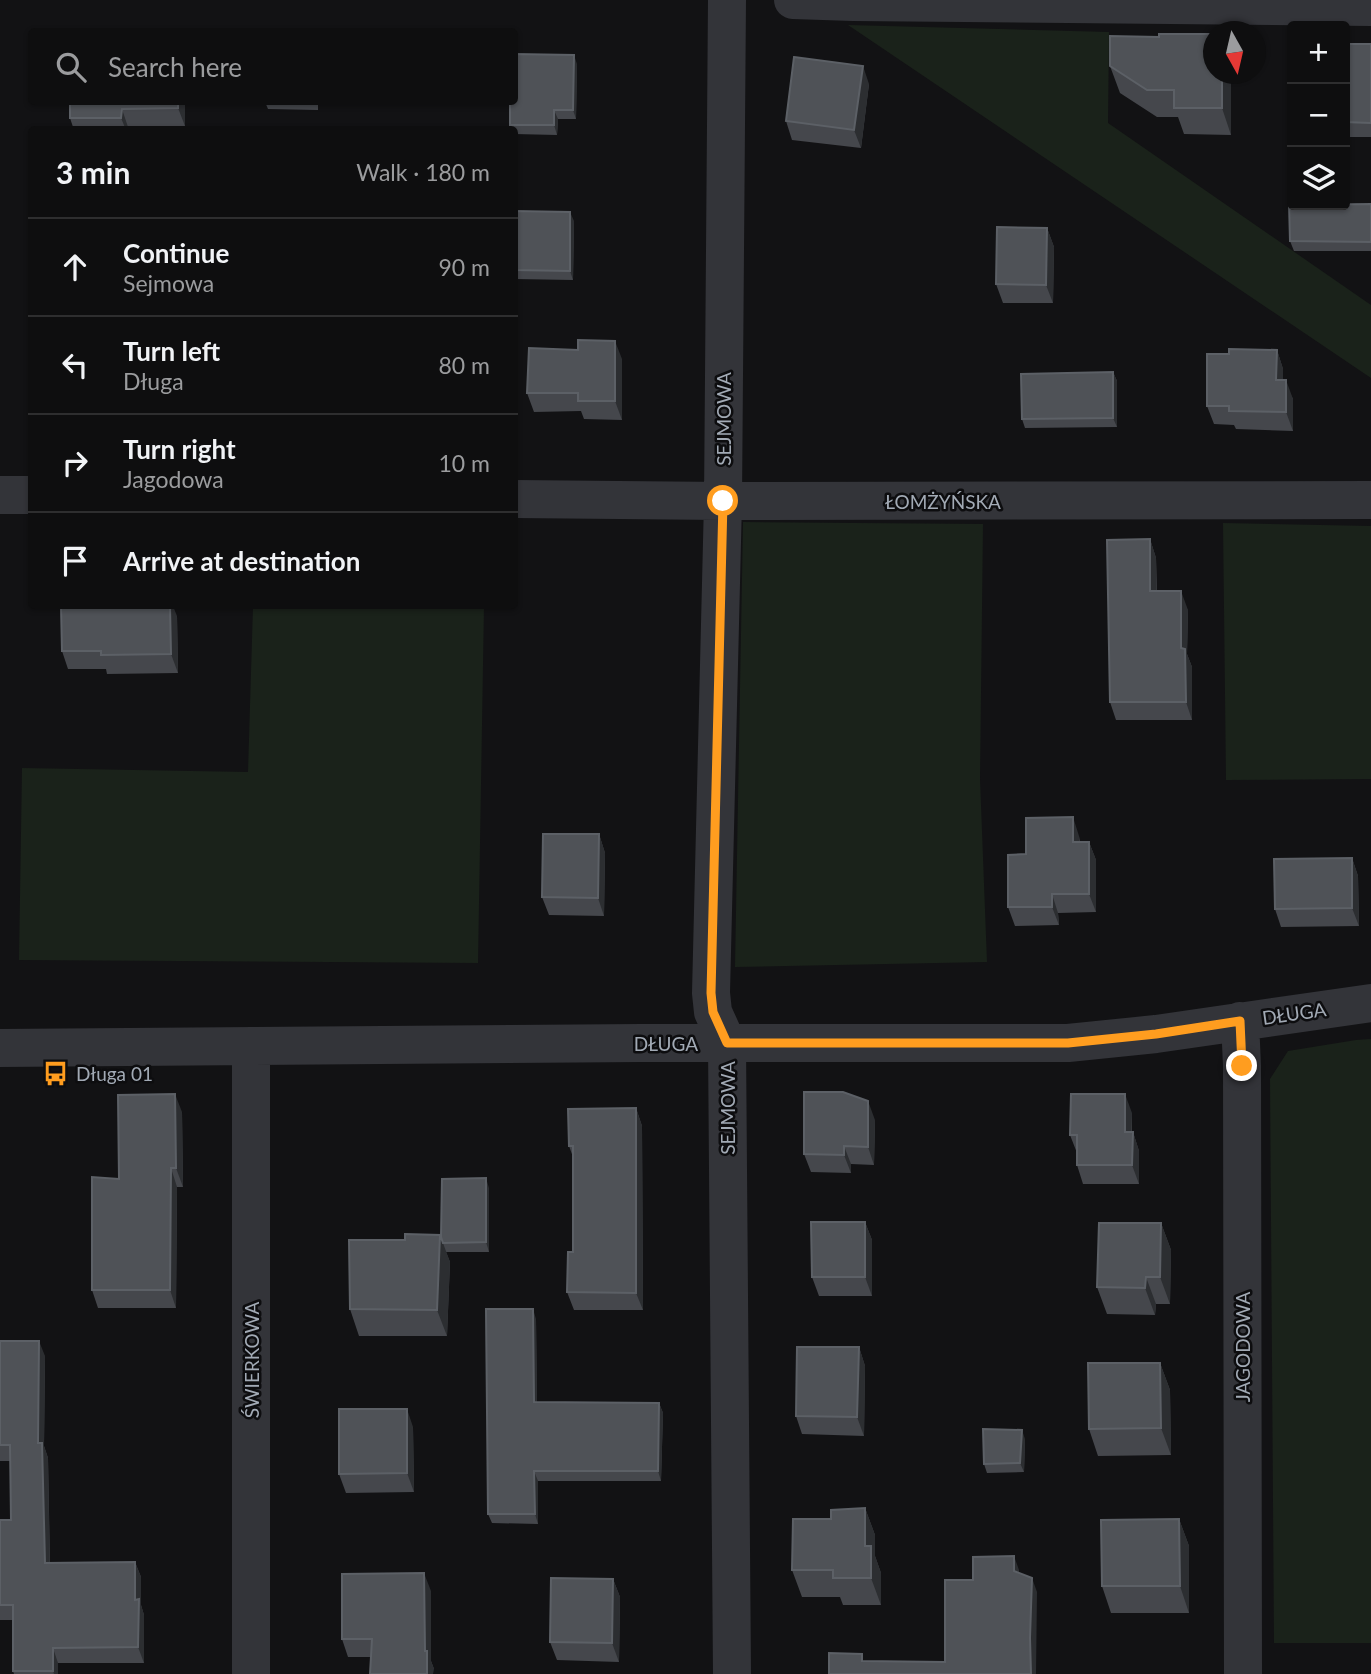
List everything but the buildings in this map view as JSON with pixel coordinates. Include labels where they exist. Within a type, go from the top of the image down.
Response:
[{"type":"street","name":"SEJMOWA","points":[[727,0],[723,501],[711,993],[713,1012],[727,1043],[732,1674]]},
{"type":"street","points":[[793,0],[1371,7]]},
{"type":"street","points":[[0,495],[28,495]]},
{"type":"street","name":"ŁOMŻYŃSKA","points":[[518,499],[1371,500]]},
{"type":"street","name":"DŁUGA","points":[[0,1048],[1068,1043],[1156,1034],[1371,1003]]},
{"type":"street","name":"JAGODOWA","points":[[1240,1021],[1243,1674]]},
{"type":"street","name":"ŚWIERKOWA","points":[[251,1046],[251,1674]]},
{"type":"shaded area","points":[[848,25],[1109,32],[1108,123],[1371,305],[1371,378]]},
{"type":"shaded area","points":[[743,522],[983,524],[980,779],[987,962],[735,967]]},
{"type":"shaded area","points":[[1223,523],[1371,526],[1371,779],[1226,780]]},
{"type":"shaded area","points":[[253,609],[484,609],[478,963],[19,960],[22,768],[248,772]]},
{"type":"shaded area","points":[[1371,1039],[1371,1643],[1274,1643],[1270,1079],[1288,1051]]},
{"type":"place","name":"Długa 01","points":[[56,1073]]},
{"type":"route","points":[[723,501],[711,993],[713,1012],[727,1043],[1068,1043],[1156,1034],[1240,1021],[1242,1066]]}]
